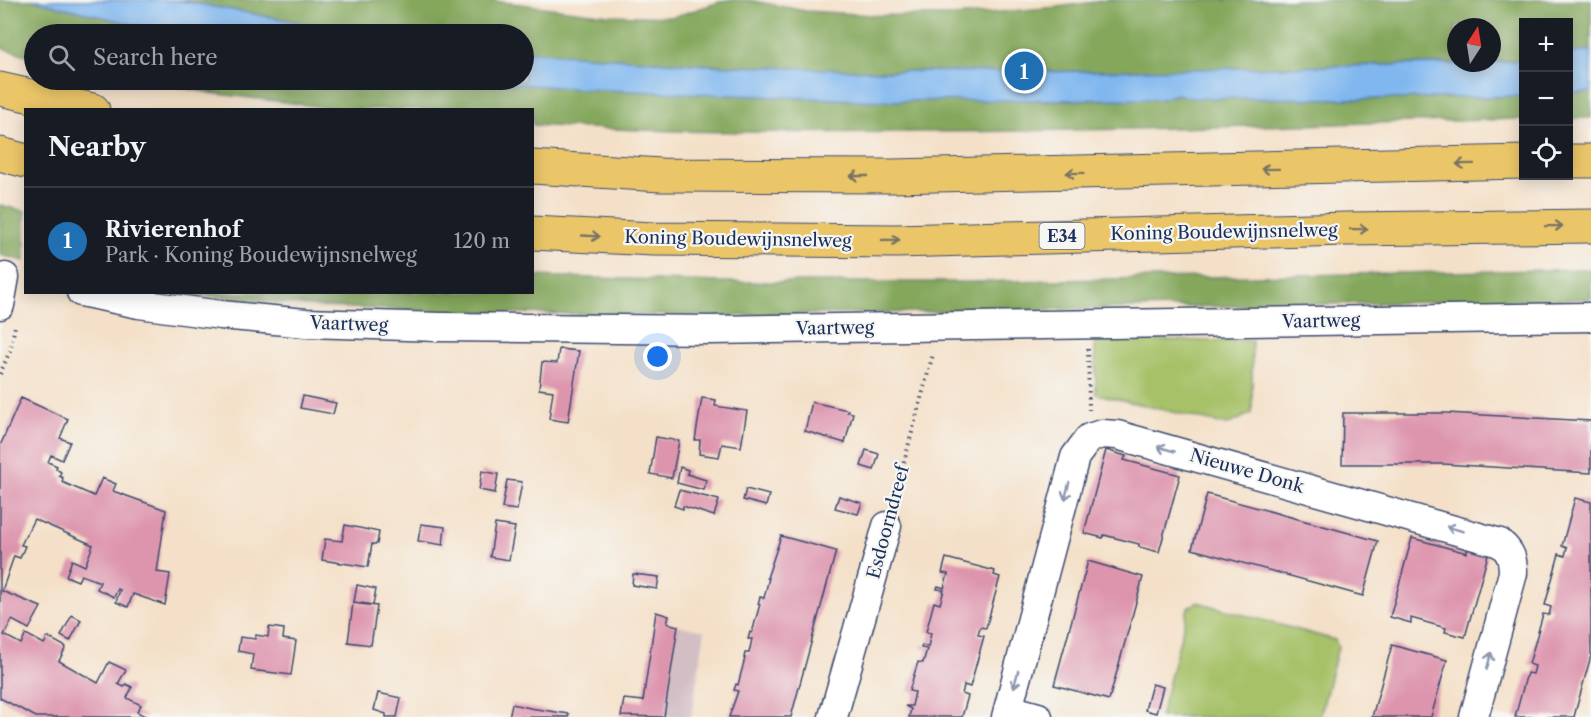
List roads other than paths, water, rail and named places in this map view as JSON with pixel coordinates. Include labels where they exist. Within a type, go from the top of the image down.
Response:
[{"type":"highway","points":[[0,89],[84,108]]},
{"type":"highway","points":[[0,154],[24,160]]},
{"type":"highway","points":[[1573,161],[1591,161]]},
{"type":"highway","points":[[534,167],[661,175],[892,176],[1519,162]]},
{"type":"highway","name":"Koning Boudewijnsnelweg","points":[[534,233],[654,239],[896,241],[1347,229],[1591,226]]},
{"type":"street","name":"Vaartweg","points":[[91,294],[151,306],[306,323],[440,327],[711,330],[1591,317]]},
{"type":"street","name":"Nieuwe Donk","points":[[1007,713],[1076,457],[1089,438],[1102,434],[1117,435],[1500,543],[1509,550],[1513,560],[1513,573],[1473,717]]},
{"type":"street","name":"Esdoorndreef","points":[[833,717],[887,526]]},
{"type":"street","points":[[1007,713],[1038,717]]},
{"type":"water","points":[[33,0],[177,0],[309,24],[132,24]]},
{"type":"water","points":[[1591,50],[1591,92],[1573,93],[1573,53]]},
{"type":"water","points":[[534,52],[705,65],[881,71],[1042,72],[1447,64],[1447,72],[1501,72],[1501,62],[1519,60],[1519,96],[1385,99],[1191,98],[1177,94],[1161,99],[882,101],[534,85]]},
{"type":"place","name":"Rivierenhof","points":[[1024,71]]}]
